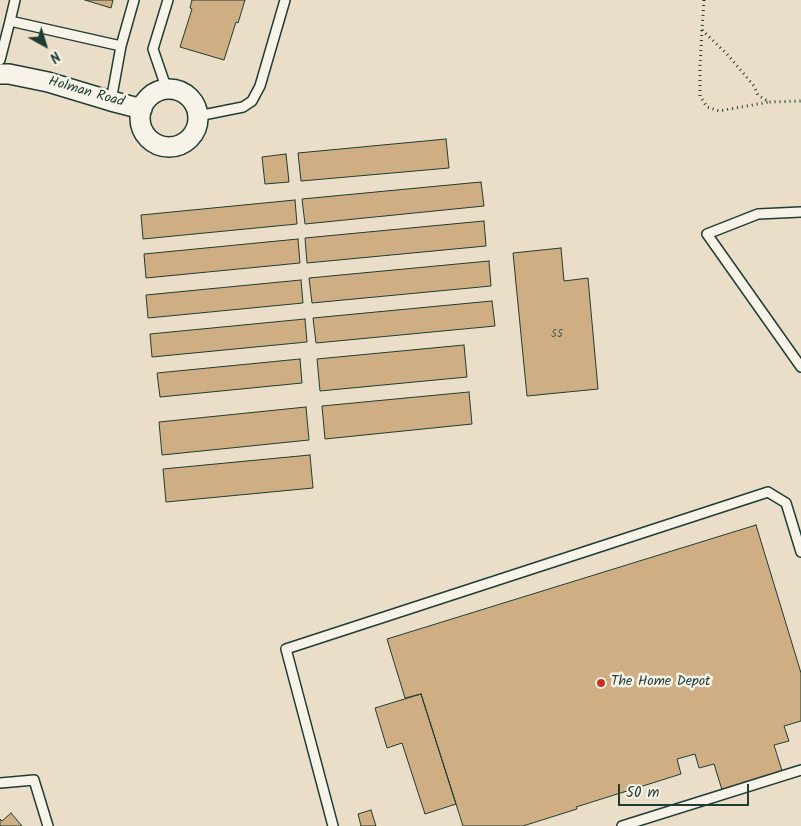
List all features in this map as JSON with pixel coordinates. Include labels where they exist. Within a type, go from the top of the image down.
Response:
[{"type":"street","name":"Holman Road","points":[[0,74],[48,82],[111,101],[142,108]]},
{"type":"street","name":"Holman Road","points":[[167,90],[159,91],[152,95],[142,108],[140,118],[146,135],[157,144],[170,147],[178,146],[190,138],[196,128],[198,116]]},
{"type":"street","points":[[167,90],[186,94],[194,104],[198,116]]},
{"type":"lane","points":[[0,60],[15,0]]},
{"type":"lane","points":[[111,101],[121,46],[134,0]]},
{"type":"lane","points":[[167,90],[153,50],[168,0]]},
{"type":"lane","points":[[198,116],[244,107],[252,101],[260,86],[285,0]]},
{"type":"lane","points":[[10,21],[121,46]]},
{"type":"lane","points":[[801,212],[758,214],[708,234],[801,367]]},
{"type":"lane","points":[[333,826],[286,649],[768,492],[786,502],[801,552]]},
{"type":"lane","points":[[622,826],[801,770]]},
{"type":"lane","points":[[0,784],[34,780],[48,826]]},
{"type":"path","points":[[704,0],[700,96],[706,108],[719,111],[769,102],[801,101]]},
{"type":"path","points":[[702,30],[727,54],[754,86],[758,95],[769,102]]},
{"type":"building","points":[[85,0],[113,0],[111,8]]},
{"type":"building","points":[[192,0],[245,0],[224,60],[180,47],[192,9],[190,8]]},
{"type":"building","points":[[446,139],[449,168],[301,181],[298,153]]},
{"type":"building","points":[[286,154],[289,182],[265,184],[262,157]]},
{"type":"building","points":[[481,182],[484,206],[305,224],[302,199]]},
{"type":"building","points":[[295,200],[297,224],[143,239],[141,215]]},
{"type":"building","points":[[484,221],[486,246],[307,263],[305,238]]},
{"type":"building","points":[[298,239],[300,263],[146,278],[144,254]]},
{"type":"building","points":[[561,248],[564,281],[588,278],[598,389],[527,396],[513,253]]},
{"type":"building","points":[[489,261],[491,286],[312,303],[309,278]]},
{"type":"building","points":[[301,280],[303,303],[148,318],[146,295]]},
{"type":"building","points":[[492,301],[495,326],[316,343],[313,318]]},
{"type":"building","points":[[305,319],[307,342],[152,357],[150,334]]},
{"type":"building","points":[[464,345],[467,377],[320,391],[317,359]]},
{"type":"building","points":[[300,359],[302,383],[160,397],[157,373]]},
{"type":"building","points":[[469,392],[472,424],[325,439],[322,406]]},
{"type":"building","points":[[306,407],[309,440],[162,455],[159,422]]},
{"type":"building","points":[[310,455],[313,488],[166,502],[163,469]]},
{"type":"building","name":"The Home Depot","points":[[756,525],[801,673],[801,721],[784,726],[789,741],[774,745],[783,774],[723,793],[714,764],[699,768],[695,754],[677,759],[681,774],[523,826],[463,826],[421,694],[405,698],[387,639]]},
{"type":"building","points":[[421,694],[456,804],[425,814],[402,743],[387,748],[375,708]]},
{"type":"building","points":[[371,810],[376,826],[361,826],[358,814]]},
{"type":"building","points":[[11,813],[22,826],[0,826],[0,819],[2,821]]},
{"type":"place","name":"The Home Depot","points":[[601,683]]}]
